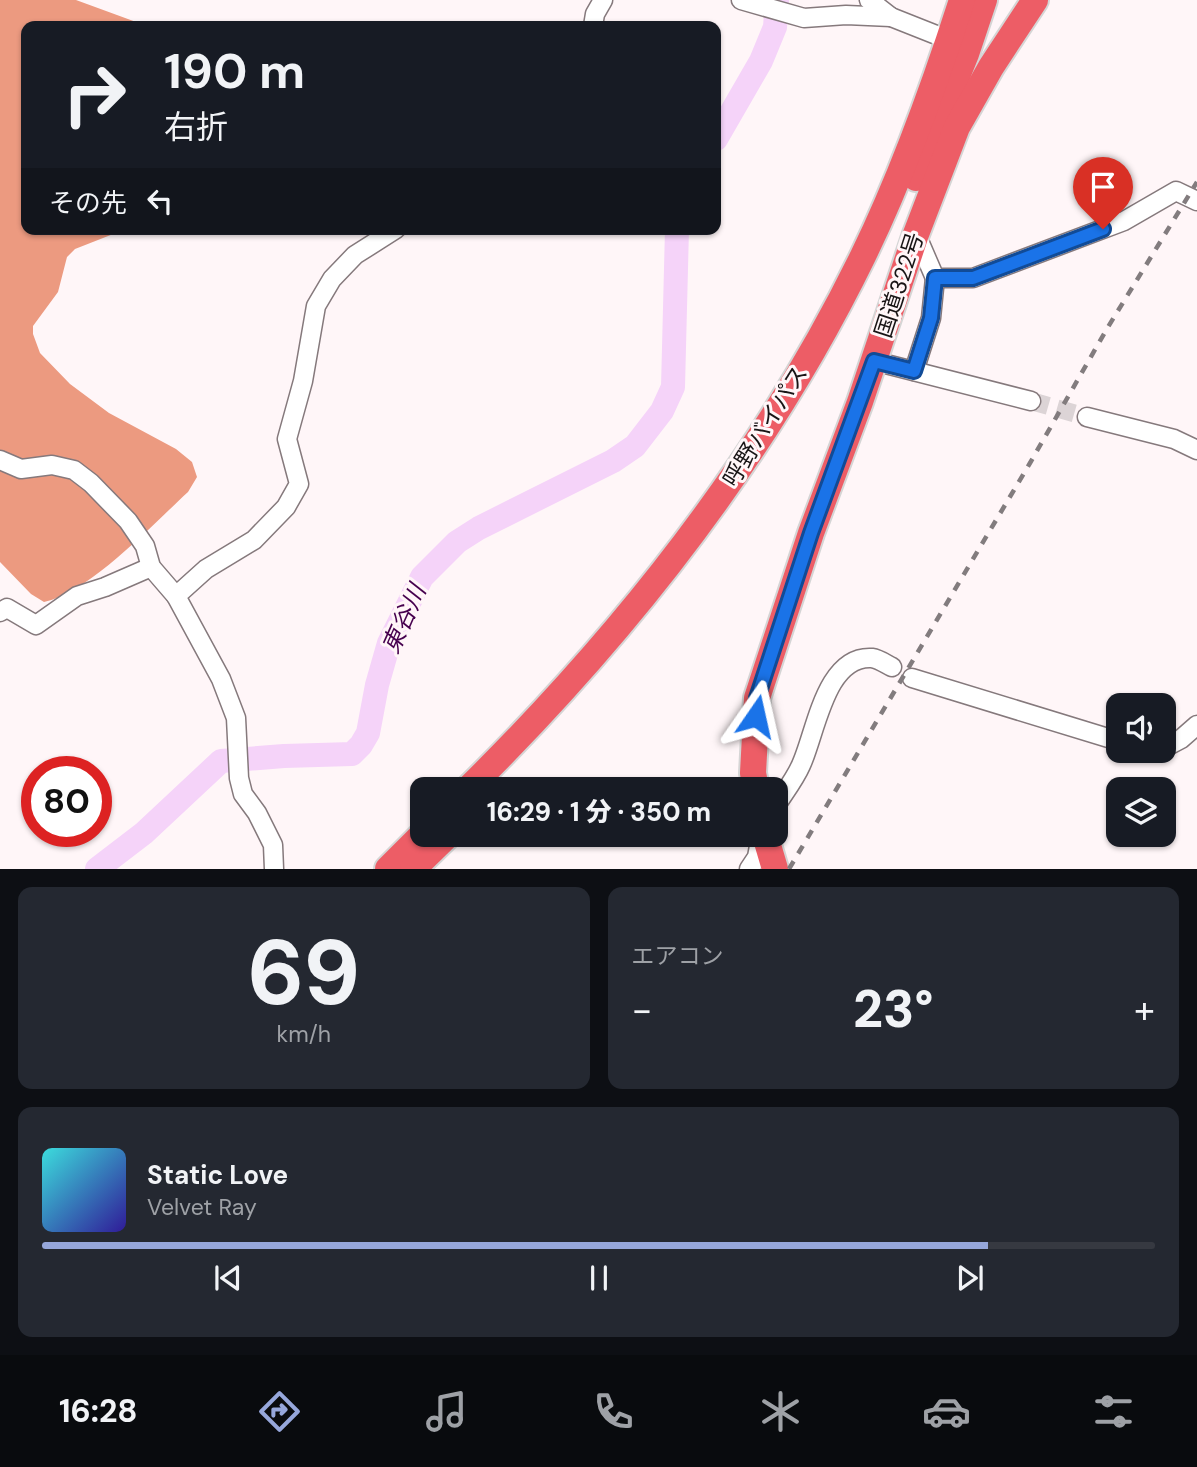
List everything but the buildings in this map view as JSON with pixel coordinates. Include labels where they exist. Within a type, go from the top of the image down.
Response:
[{"type":"highway","name":"呼野バイパス","points":[[504,777],[582,696],[633,637],[721,526],[776,444],[847,321],[899,218],[935,137],[958,47],[962,0]]},
{"type":"highway","name":"呼野バイパス","points":[[480,777],[609,639],[702,522],[768,428],[863,256],[958,47],[984,0]]},
{"type":"highway","name":"国道322号","points":[[754,777],[757,698],[811,533],[874,361],[916,234],[957,127],[991,66],[1035,0]]},
{"type":"highway","points":[[388,869],[410,847]]},
{"type":"highway","points":[[413,869],[436,847]]},
{"type":"highway","points":[[767,847],[775,869]]},
{"type":"street","points":[[594,21],[603,0]]},
{"type":"street","points":[[741,0],[804,18],[846,15],[891,17]]},
{"type":"street","points":[[869,0],[891,17],[958,47]]},
{"type":"street","points":[[935,278],[973,278],[1124,221],[1176,191],[1197,201]]},
{"type":"street","points":[[914,371],[931,318],[935,278],[916,234]]},
{"type":"street","points":[[176,596],[206,569],[254,540],[286,507],[299,484],[287,439],[303,381],[316,306],[332,279],[355,255],[387,235]]},
{"type":"street","points":[[874,361],[1031,401]]},
{"type":"street","points":[[1087,417],[1174,439],[1197,450]]},
{"type":"street","points":[[0,460],[20,469],[52,465],[74,470],[91,483],[128,521],[145,546],[151,567],[176,596],[222,679],[236,718],[239,778],[243,794],[274,845],[274,869]]},
{"type":"street","points":[[0,612],[7,608],[36,625],[77,596],[151,567]]},
{"type":"street","points":[[788,786],[801,765],[828,688],[839,674],[853,660],[874,658],[892,667]]},
{"type":"street","points":[[912,678],[1106,737]]},
{"type":"street","points":[[1176,742],[1197,725]]},
{"type":"street","points":[[748,869],[757,858],[760,847]]},
{"type":"shaded area","points":[[0,0],[76,0],[133,21],[21,21],[21,235],[111,235],[75,249],[67,257],[58,292],[33,326],[33,334],[40,353],[70,384],[109,413],[176,449],[192,462],[197,477],[188,492],[120,556],[62,596],[44,602],[31,594],[0,562]]},
{"type":"waterway","name":"東谷川","points":[[721,130],[761,61],[775,27],[777,0]]},
{"type":"waterway","name":"東谷川","points":[[97,869],[144,833],[221,761],[352,754],[368,733],[377,685],[389,643],[422,577],[457,542],[479,528],[613,461],[635,446],[662,411],[673,387],[677,235]]},
{"type":"tunnel","points":[[1031,401],[1087,417]]},
{"type":"railway","points":[[789,869],[1108,327],[1197,182]]},
{"type":"route","points":[[756,716],[757,698],[811,533],[874,361],[914,371],[931,318],[935,278],[973,278],[1103,229]]}]
